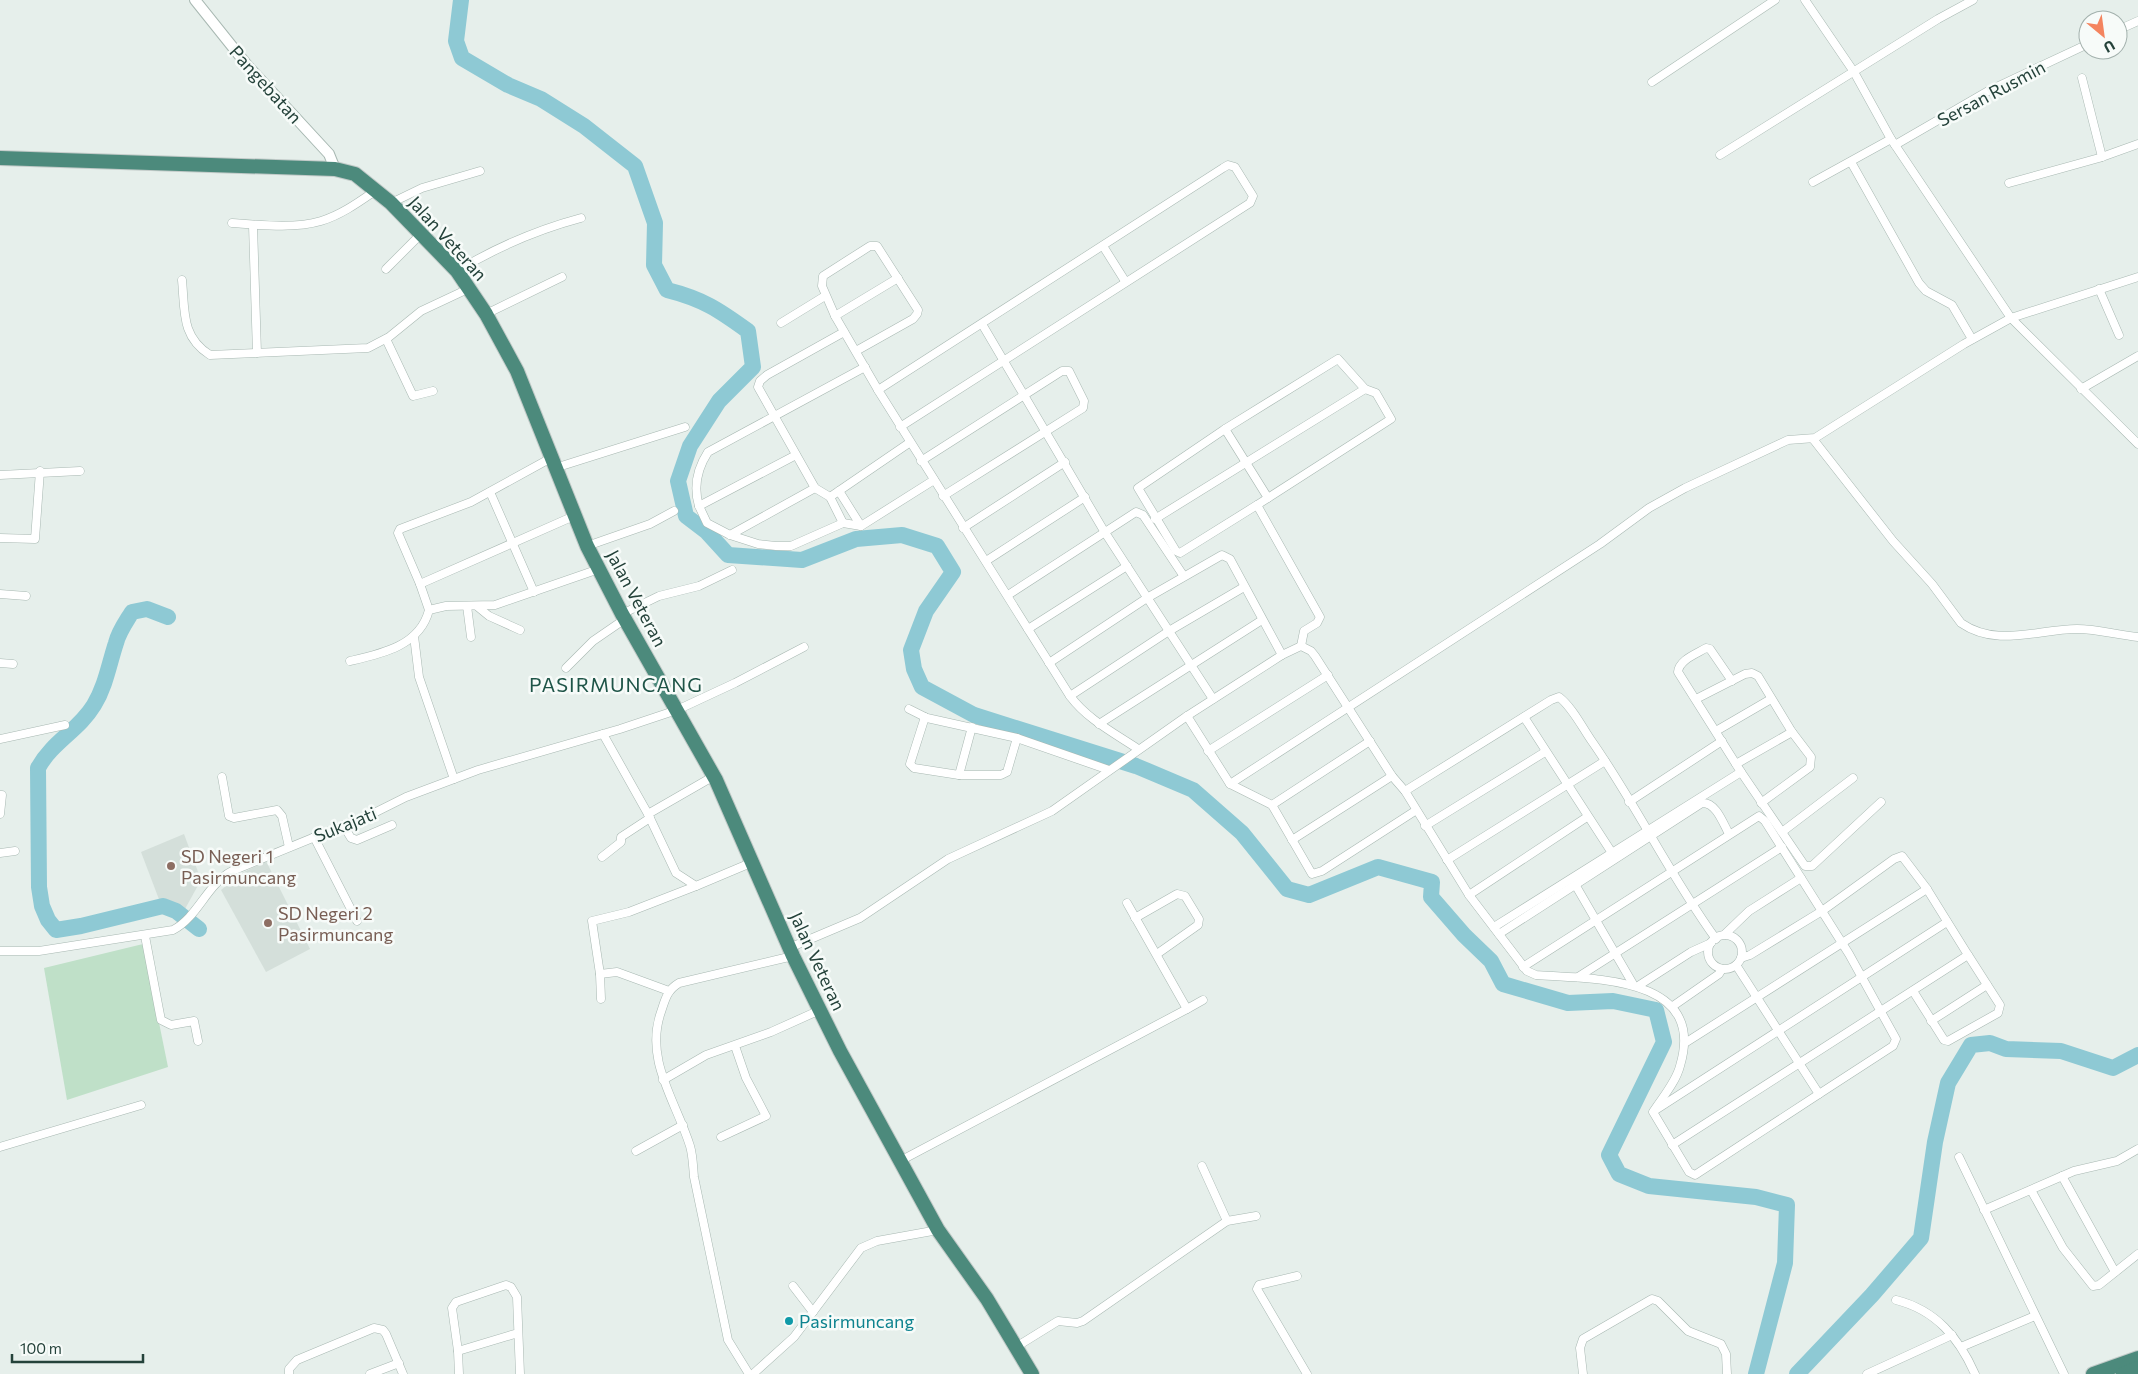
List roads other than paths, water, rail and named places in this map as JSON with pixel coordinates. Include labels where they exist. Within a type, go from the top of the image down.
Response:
[{"type":"highway","name":"Jalan Veteran","points":[[0,158],[335,169],[355,174],[391,203],[458,272],[486,314],[517,371],[587,546],[623,617],[714,776],[791,952],[820,1010],[938,1230],[987,1298],[1032,1374]]},
{"type":"highway","points":[[2093,1374],[2127,1371],[2138,1358]]},
{"type":"street","name":"Pangebatan","points":[[195,0],[248,65],[329,154],[335,169]]},
{"type":"street","points":[[1652,82],[1775,0]]},
{"type":"street","points":[[1805,0],[1854,72],[1893,142],[2011,318],[2138,444]]},
{"type":"street","points":[[1720,155],[1938,19],[1974,0]]},
{"type":"street","name":"Sersan Rusmin","points":[[1813,182],[1990,90],[2078,49]]},
{"type":"street","points":[[2082,78],[2102,157]]},
{"type":"street","points":[[2010,183],[2102,157],[2138,144]]},
{"type":"street","points":[[1851,162],[1918,283],[1926,291],[1952,305],[1972,339]]},
{"type":"street","points":[[878,390],[1228,165],[1235,167],[1253,196],[1250,204],[1002,360],[900,427]]},
{"type":"street","points":[[391,203],[422,188],[480,171]]},
{"type":"street","points":[[232,223],[253,225],[308,224],[342,212],[376,191]]},
{"type":"street","points":[[458,272],[489,252],[519,238],[581,218]]},
{"type":"street","points":[[253,225],[257,353]]},
{"type":"street","points":[[386,269],[420,234]]},
{"type":"street","points":[[856,351],[913,319],[918,310],[877,246],[870,246],[823,276],[821,281],[825,296],[835,316],[909,443],[1008,595],[1070,696],[1079,708],[1136,752]]},
{"type":"street","points":[[1103,246],[1125,282]]},
{"type":"street","points":[[486,314],[562,276]]},
{"type":"street","points":[[1230,784],[1349,709],[1552,573],[1600,544],[1649,508],[1685,488],[1788,440],[1816,437],[1972,339],[2011,318],[2138,277]]},
{"type":"street","points":[[835,316],[898,278]]},
{"type":"street","points":[[182,280],[189,333],[197,345],[210,355],[368,348],[386,339],[421,311],[470,288]]},
{"type":"street","points":[[2099,290],[2119,335]]},
{"type":"street","points":[[781,323],[825,296]]},
{"type":"street","points":[[982,324],[1065,462],[1104,532],[1212,700]]},
{"type":"street","points":[[843,523],[830,497],[815,488],[759,392],[760,381],[844,332]]},
{"type":"street","points":[[386,339],[413,397],[433,391]]},
{"type":"street","points":[[2081,389],[2138,356]]},
{"type":"street","points":[[1335,360],[1343,363],[1365,389],[1376,393],[1392,419],[1180,553],[1176,551],[1155,519],[1139,491],[1140,485],[1226,429],[1335,360]]},
{"type":"street","points":[[865,367],[708,452],[698,472],[696,495],[707,523],[730,535],[758,544],[791,546],[843,523],[861,526],[934,480]]},
{"type":"street","points":[[921,461],[1062,371],[1069,372],[1084,401],[1084,406],[943,496]]},
{"type":"street","points":[[1155,519],[1365,389]]},
{"type":"street","points":[[350,661],[379,655],[414,636],[429,610],[420,584],[401,543],[398,533],[400,529],[471,502],[553,463],[685,427]]},
{"type":"street","points":[[1226,429],[1268,498]]},
{"type":"street","points":[[1816,437],[1893,541],[1932,584],[1961,623],[1967,628],[1990,636],[2002,637],[2079,629],[2138,637]]},
{"type":"street","points":[[830,497],[909,443]]},
{"type":"street","points":[[699,506],[796,455]]},
{"type":"street","points":[[963,528],[1065,462]]},
{"type":"street","points":[[0,475],[80,470]]},
{"type":"street","points":[[0,538],[35,539],[40,472]]},
{"type":"street","points":[[730,535],[815,488]]},
{"type":"street","points":[[839,491],[861,526]]},
{"type":"street","points":[[490,492],[534,592]]},
{"type":"street","points":[[986,561],[1085,497]]},
{"type":"street","points":[[1257,505],[1320,617],[1317,622],[1304,631],[1301,646]]},
{"type":"street","points":[[587,546],[650,524],[674,511]]},
{"type":"street","points":[[1008,595],[1132,514],[1140,513],[1183,575]]},
{"type":"street","points":[[420,584],[574,516]]},
{"type":"street","points":[[1049,663],[1183,575],[1217,556],[1224,555],[1230,559],[1282,655]]},
{"type":"street","points":[[1028,629],[1126,566]]},
{"type":"street","points":[[429,610],[446,606],[478,607],[495,605],[599,569]]},
{"type":"street","points":[[566,668],[593,641],[623,617],[659,596],[700,586],[732,570]]},
{"type":"street","points":[[1070,696],[1168,632],[1244,587]]},
{"type":"street","points":[[0,594],[26,596]]},
{"type":"street","points":[[467,606],[471,637]]},
{"type":"street","points":[[478,607],[489,616],[520,630]]},
{"type":"street","points":[[1099,724],[1262,620]]},
{"type":"street","points":[[414,636],[419,677],[454,779]]},
{"type":"street","points":[[749,1374],[728,1340],[694,1177],[691,1149],[683,1125],[663,1080],[656,1053],[655,1033],[669,991],[678,983],[791,952],[860,918],[940,864],[1047,814],[1187,716],[1282,655],[1301,646]]},
{"type":"street","points":[[1301,646],[1311,651],[1328,675],[1392,776],[1405,792],[1469,895],[1523,967],[1536,975],[1636,985],[1673,1006],[1680,1017],[1685,1031],[1685,1043],[1680,1068],[1653,1112]]},
{"type":"street","name":"Sukajati","points":[[0,951],[40,952],[174,930],[183,924],[227,873],[454,779],[677,710],[735,683],[804,647]]},
{"type":"street","points":[[1732,681],[1713,651],[1706,648],[1683,662],[1678,668],[1678,672],[1741,772],[1805,866],[1812,866],[1881,802]]},
{"type":"street","points":[[0,664],[12,664]]},
{"type":"street","points":[[1696,699],[1745,674],[1752,673],[1758,676],[1792,732],[1811,757],[1812,763],[1810,767],[1736,824]]},
{"type":"street","points":[[1208,751],[1328,675]]},
{"type":"street","points":[[1405,792],[1559,697],[1605,760],[1673,871],[1691,905],[1717,939],[1737,940],[1742,948],[1741,958],[1736,966],[1722,969],[1710,961],[1708,952],[1717,939]]},
{"type":"street","points":[[1716,731],[1771,699]]},
{"type":"street","points":[[908,709],[925,717],[1017,738],[1111,769]]},
{"type":"street","points":[[1187,716],[1230,784],[1272,805],[1306,868],[1314,874],[1416,811]]},
{"type":"street","points":[[925,717],[910,766],[914,768],[959,775],[1004,774],[1007,772],[1017,738]]},
{"type":"street","points":[[1524,718],[1614,857]]},
{"type":"street","points":[[0,739],[65,725]]},
{"type":"street","points":[[959,775],[972,727]]},
{"type":"street","points":[[1736,764],[1792,732]]},
{"type":"street","points":[[604,734],[649,816],[676,873],[696,886]]},
{"type":"street","points":[[1629,802],[1722,741]]},
{"type":"street","points":[[1272,805],[1370,742]]},
{"type":"street","points":[[1425,826],[1545,752]]},
{"type":"street","points":[[1447,860],[1605,760]]},
{"type":"street","points":[[1496,931],[1650,834],[1741,772]]},
{"type":"street","points":[[602,857],[620,842],[621,837],[649,816],[714,776]]},
{"type":"street","points":[[1292,840],[1392,776]]},
{"type":"street","points":[[222,777],[229,816],[234,818],[277,810],[282,816],[289,847]]},
{"type":"street","points":[[1782,832],[1853,778]]},
{"type":"street","points":[[0,795],[2,795],[0,814]]},
{"type":"street","points":[[1650,834],[1706,802],[1714,808],[1729,834]]},
{"type":"street","points":[[1523,967],[1729,834],[1759,816],[1765,821],[1862,976],[1895,1037],[1895,1043],[1698,1174],[1689,1172],[1653,1112]]},
{"type":"street","points":[[1469,895],[1587,817]]},
{"type":"street","points":[[343,825],[351,838],[357,840],[392,825]]},
{"type":"street","points":[[314,837],[357,921]]},
{"type":"street","points":[[1578,978],[1782,847]]},
{"type":"street","points":[[0,853],[15,851]]},
{"type":"street","points":[[1496,931],[1576,886],[1614,857]]},
{"type":"street","points":[[1741,958],[1750,955],[1822,911],[1898,857],[1905,858],[1927,889],[2000,1005],[1998,1013],[1948,1040],[1940,1037],[1913,991]]},
{"type":"street","points":[[601,999],[600,974],[594,948],[593,920],[629,912],[753,862]]},
{"type":"street","points":[[1636,985],[1691,952],[1717,939],[1749,912],[1801,878]]},
{"type":"street","points":[[1576,886],[1615,954],[1636,985]]},
{"type":"street","points":[[1685,1043],[1927,889]]},
{"type":"street","points":[[1135,918],[1177,894],[1185,896],[1199,919],[1198,925],[1157,954]]},
{"type":"street","points":[[1127,903],[1187,1009]]},
{"type":"street","points":[[1653,1112],[1947,922]]},
{"type":"street","points":[[145,936],[161,1020],[171,1025],[194,1021],[198,1041]]},
{"type":"street","points":[[1672,1145],[1968,955]]},
{"type":"street","points":[[1736,966],[1819,1094]]},
{"type":"street","points":[[1673,1006],[1719,974],[1722,969]]},
{"type":"street","points":[[600,974],[617,972],[669,991]]},
{"type":"street","points":[[1931,1021],[1987,984]]},
{"type":"street","points":[[900,1161],[1203,1000]]},
{"type":"street","points":[[663,1080],[706,1055],[736,1046],[820,1010]]},
{"type":"street","points":[[720,1138],[766,1116],[746,1078],[736,1046]]},
{"type":"street","points":[[0,1147],[140,1105]]},
{"type":"street","points":[[636,1151],[683,1125]]},
{"type":"street","points":[[1984,1210],[2062,1176],[2088,1167],[2117,1161],[2138,1149]]},
{"type":"street","points":[[1959,1157],[2064,1374]]},
{"type":"street","points":[[1202,1166],[1227,1221]]},
{"type":"street","points":[[2062,1176],[2115,1272]]},
{"type":"street","points":[[2031,1190],[2063,1248],[2090,1284],[2099,1285],[2138,1254]]},
{"type":"street","points":[[1016,1347],[1058,1321],[1077,1323],[1084,1321],[1227,1221],[1256,1216]]},
{"type":"street","points":[[753,1374],[794,1337],[861,1248],[876,1241],[938,1230]]},
{"type":"street","points":[[1297,1276],[1259,1285],[1257,1289],[1308,1374]]},
{"type":"street","points":[[459,1374],[452,1308],[456,1302],[506,1285],[511,1287],[517,1297],[520,1374]]},
{"type":"street","points":[[793,1286],[813,1312]]},
{"type":"street","points":[[1583,1374],[1580,1348],[1583,1339],[1652,1299],[1658,1302],[1688,1331],[1721,1344],[1726,1354],[1726,1374]]},
{"type":"street","points":[[1896,1300],[1918,1308],[1945,1325],[1961,1347],[1975,1374]]},
{"type":"street","points":[[1961,1347],[2036,1316]]},
{"type":"street","points":[[289,1374],[288,1369],[297,1360],[374,1328],[383,1330],[386,1334],[403,1374]]},
{"type":"street","points":[[458,1351],[518,1333]]},
{"type":"street","points":[[1868,1374],[1952,1335]]},
{"type":"street","points":[[370,1374],[398,1363]]},
{"type":"waterway","points":[[461,0],[456,41],[462,58],[508,85],[541,99],[584,126],[635,166],[655,223],[654,265],[667,290],[691,297],[710,306],[748,331],[753,367],[719,401],[690,446],[678,481],[686,516],[707,532],[728,555],[802,560],[856,539],[902,535],[937,546],[953,572],[926,611],[911,650],[914,669],[922,687],[974,715],[1136,766],[1193,790],[1242,833],[1287,889],[1309,895],[1378,867],[1432,882],[1431,897],[1464,935],[1491,961],[1503,984],[1568,1003],[1613,1001],[1656,1010],[1664,1042],[1609,1155],[1619,1174],[1649,1186],[1756,1197],[1787,1205],[1785,1263],[1756,1374]]},
{"type":"waterway","points":[[168,617],[147,609],[132,612],[119,634],[104,682],[94,705],[81,722],[51,751],[38,768],[39,887],[42,906],[48,920],[56,930],[81,926],[163,906],[176,911],[199,929]]},
{"type":"waterway","points":[[1797,1374],[1872,1295],[1921,1238],[1935,1142],[1948,1083],[1971,1045],[1990,1043],[2006,1049],[2061,1051],[2113,1068],[2138,1055]]},
{"type":"place","name":"SD Negeri 1 Pasirmuncang","points":[[171,866]]},
{"type":"place","name":"SD Negeri 2 Pasirmuncang","points":[[268,923]]},
{"type":"place","name":"Pasirmuncang","points":[[789,1321]]},
{"type":"district","name":"PASIRMUNCANG","points":[[616,684]]}]
